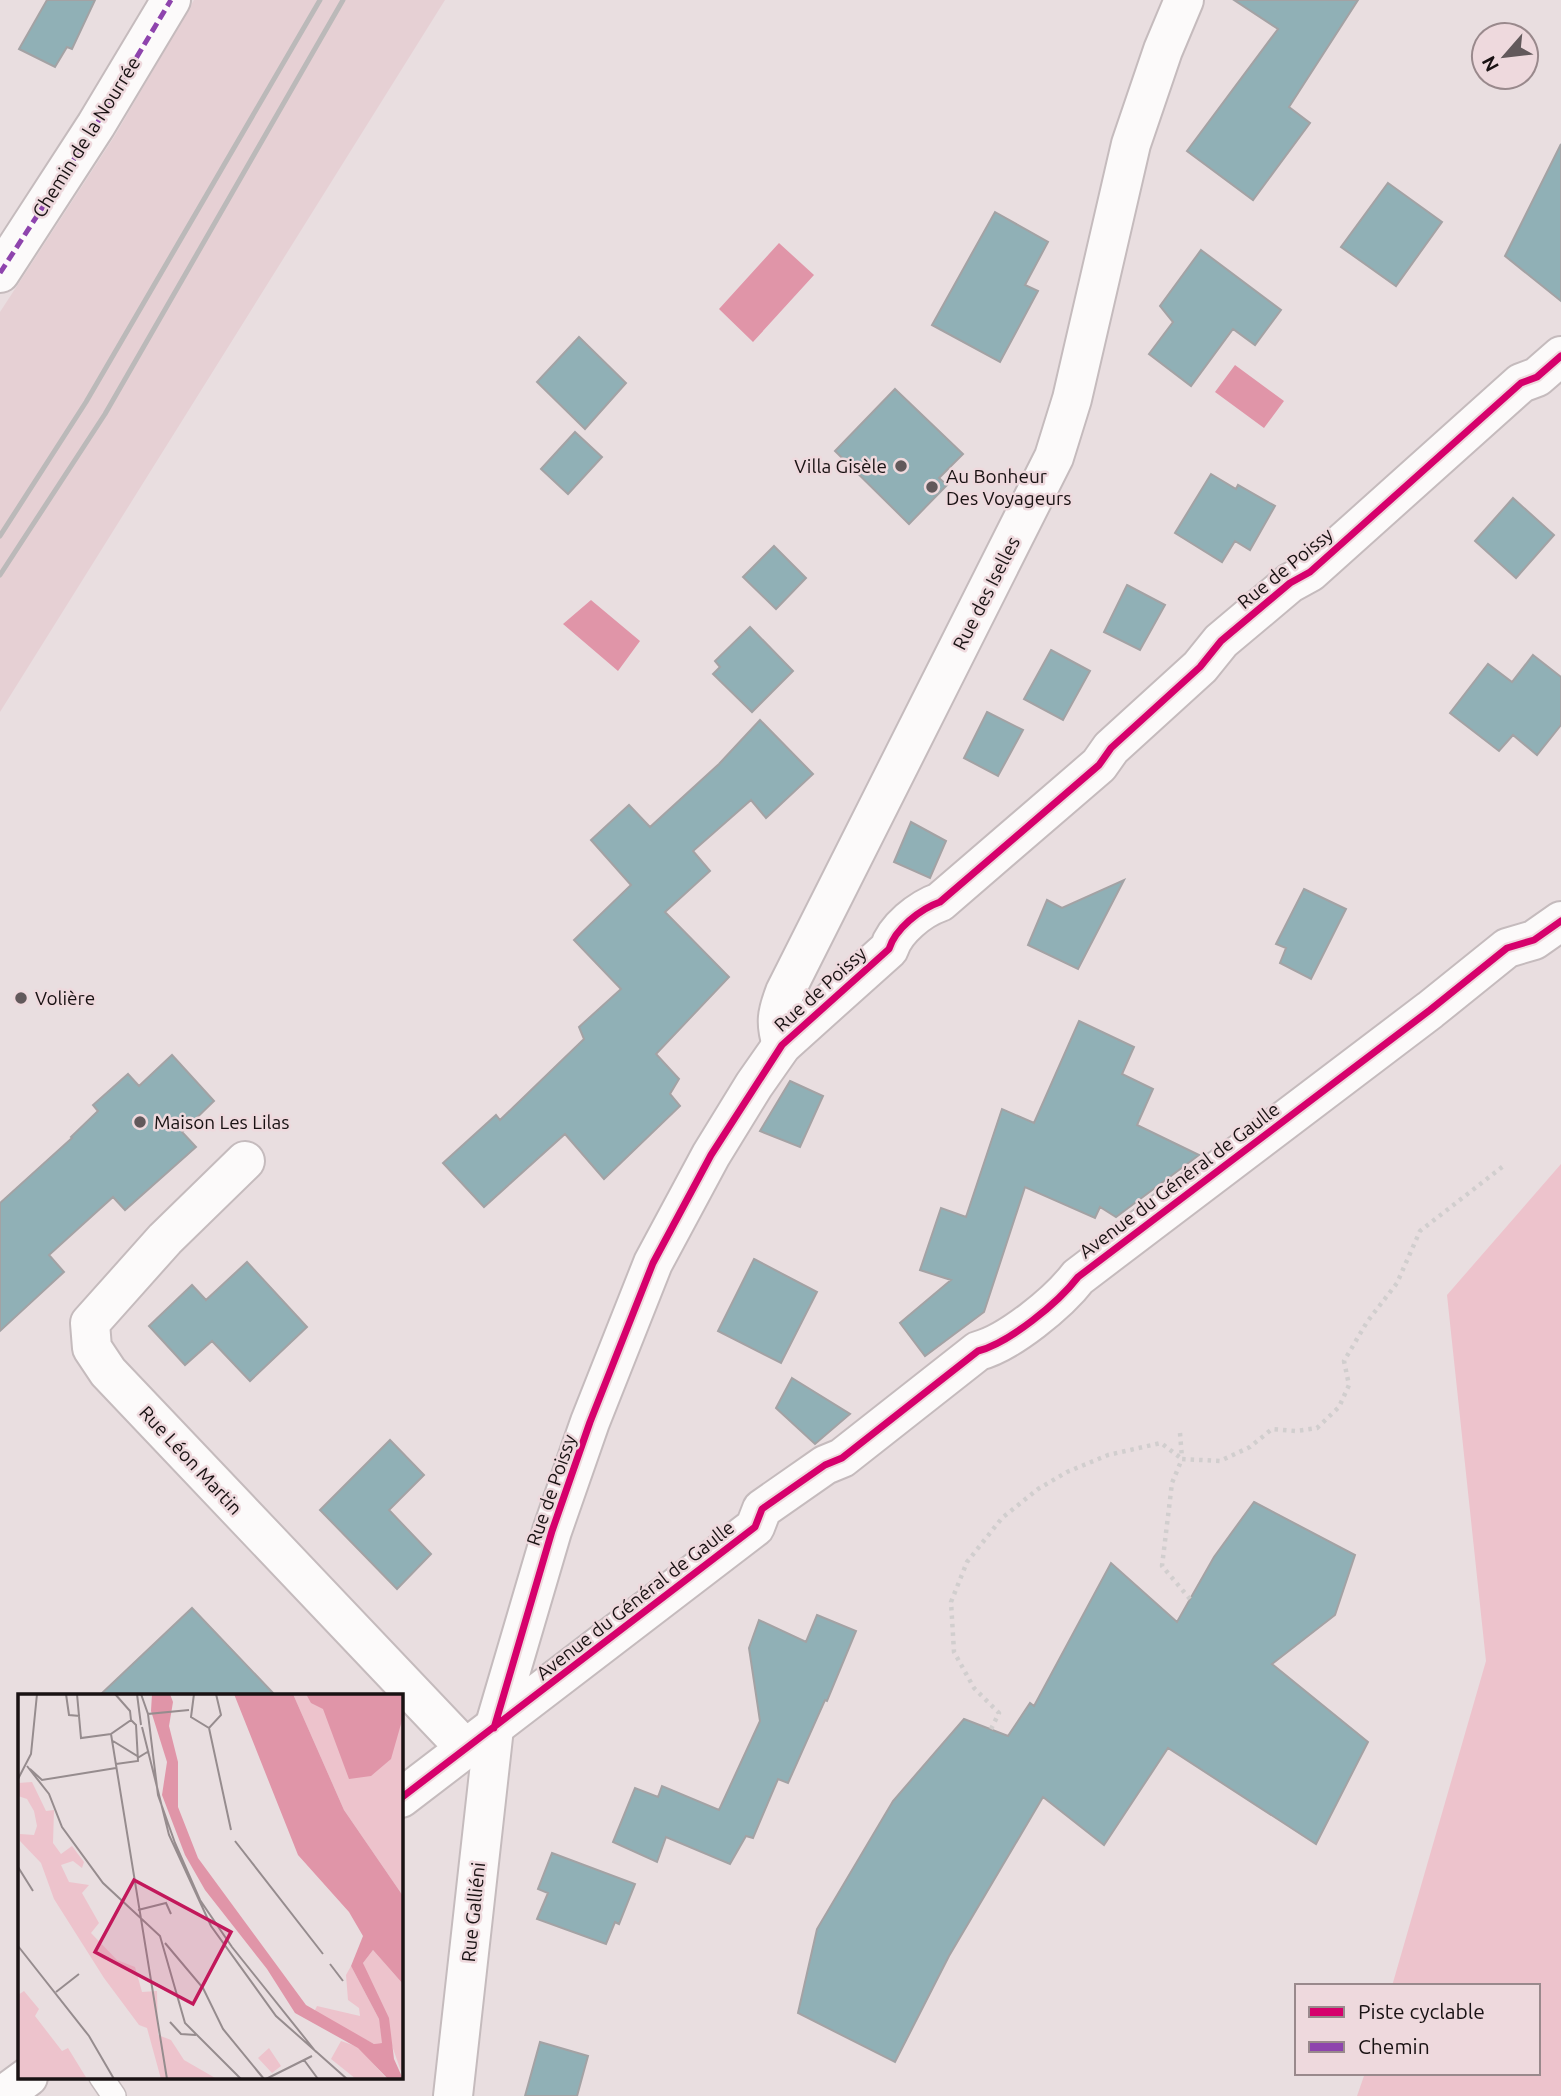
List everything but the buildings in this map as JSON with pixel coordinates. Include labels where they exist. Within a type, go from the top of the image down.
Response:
[{"type":"street","name":"Chemin de la Nourrée","points":[[0,273],[96,125],[171,0]]},
{"type":"street","name":"Rue des Iselles","points":[[782,1045],[776,1028],[778,1010],[785,992],[1054,457],[1072,399],[1131,144],[1163,50],[1184,0]]},
{"type":"street","name":"Rue de Poissy","points":[[480,1739],[590,1422],[653,1263],[711,1155],[782,1045],[889,949],[892,938],[928,906],[940,902],[1099,765],[1111,748],[1200,667],[1221,641],[1290,583],[1310,572],[1521,383],[1536,377],[1561,356]]},
{"type":"street","name":"Avenue du Général de Gaulle","points":[[402,1797],[755,1527],[762,1509],[825,1465],[842,1458],[978,1352],[995,1347],[1055,1302],[1078,1277],[1430,1010],[1507,948],[1534,940],[1561,920]]},
{"type":"street","name":"Rue Léon Martin","points":[[245,1161],[165,1239],[90,1323],[92,1349],[108,1372],[480,1739]]},
{"type":"street","name":"Rue Galliéni","points":[[453,2096],[480,1739]]},
{"type":"street","points":[[2,2096],[27,2078]]},
{"type":"lane","points":[[102,2078],[114,2096]]},
{"type":"path","points":[[991,1729],[999,1713],[974,1688],[954,1652],[951,1602],[967,1562],[1002,1518],[1038,1489],[1067,1472],[1108,1455],[1161,1443],[1182,1459],[1220,1461],[1250,1447],[1272,1429],[1296,1431],[1317,1428],[1339,1407],[1349,1385],[1344,1361],[1367,1322],[1397,1283],[1420,1231],[1506,1164]]},
{"type":"path","points":[[1180,1433],[1182,1459],[1172,1483],[1161,1566],[1190,1599]]},
{"type":"shaded area","points":[[194,0],[445,0],[0,712],[0,312],[114,137]]},
{"type":"shaded area","points":[[779,243],[814,275],[753,342],[719,309]]},
{"type":"shaded area","points":[[1235,365],[1284,401],[1264,428],[1215,392]]},
{"type":"shaded area","points":[[591,600],[640,641],[618,671],[563,624]]},
{"type":"shaded area","points":[[1561,1164],[1561,2096],[1357,2096],[1364,2075],[1540,2075],[1540,1984],[1393,1984],[1486,1661],[1447,1295]]},
{"type":"railway","points":[[0,536],[86,402],[320,0]]},
{"type":"railway","points":[[0,575],[105,414],[343,0]]},
{"type":"marked path","points":[[0,273],[96,125],[171,0]]},
{"type":"cycle path","points":[[494,1728],[552,1531],[590,1422],[653,1263],[711,1155],[782,1045],[889,949],[897,934],[909,921],[924,909],[940,902],[1099,765],[1111,748],[1200,667],[1221,641],[1290,583],[1310,572],[1521,383],[1537,377],[1561,356]]},
{"type":"cycle path","points":[[402,1797],[755,1527],[762,1509],[825,1465],[842,1458],[978,1351],[1004,1340],[1032,1321],[1078,1277],[1430,1010],[1507,948],[1534,940],[1561,921]]},
{"type":"place","name":"Villa Gisèle","points":[[901,466]]},
{"type":"place","name":"Au Bonheur Des Voyageurs","points":[[932,487]]},
{"type":"place","name":"Volière","points":[[21,998]]},
{"type":"place","name":"Maison Les Lilas","points":[[140,1122]]}]
